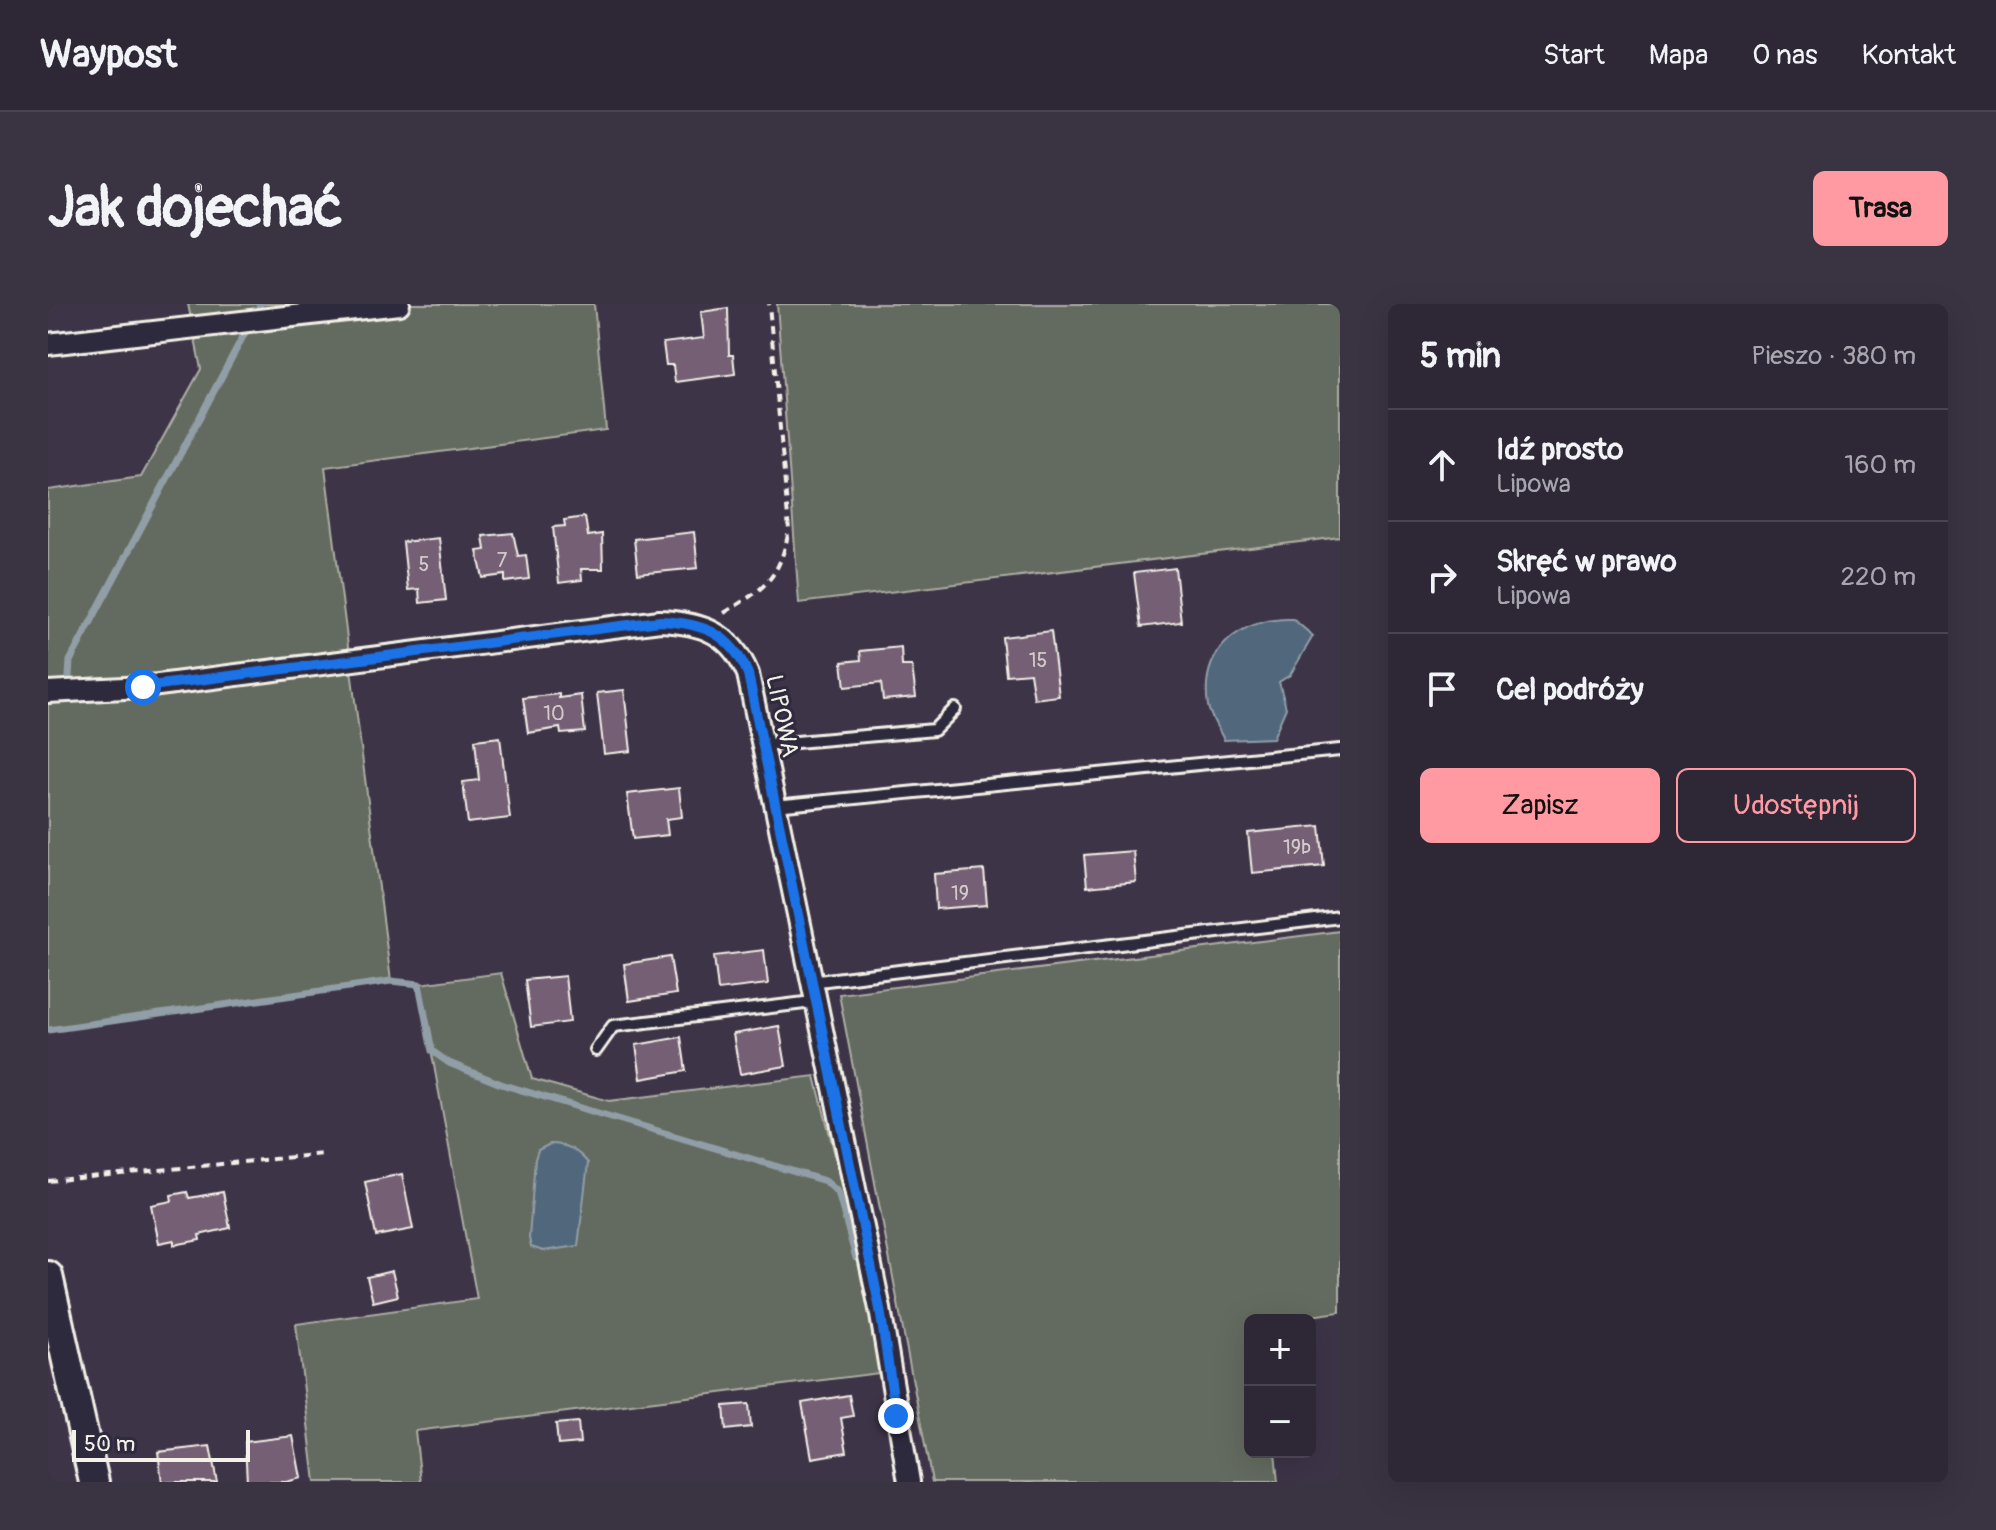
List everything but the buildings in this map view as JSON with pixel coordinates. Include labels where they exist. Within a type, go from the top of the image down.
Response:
[{"type":"street","points":[[48,344],[399,304]]},
{"type":"street","name":"LIPOWA","points":[[48,692],[143,687],[660,621],[707,628],[724,636],[739,654],[748,674],[880,1309],[909,1482]]},
{"type":"street","points":[[48,1276],[94,1482]]},
{"type":"lane","points":[[762,745],[934,730],[955,709]]},
{"type":"lane","points":[[775,806],[1340,750]]},
{"type":"lane","points":[[596,1050],[613,1026],[812,992],[1340,917]]},
{"type":"path","points":[[707,628],[764,589],[784,556],[787,543],[789,530],[769,304]]},
{"type":"path","points":[[48,1181],[324,1154]]},
{"type":"shaded area","points":[[188,304],[594,304],[606,430],[325,467],[391,981],[48,1030],[48,490],[141,477],[201,369]]},
{"type":"shaded area","points":[[777,304],[1340,304],[1340,537],[799,603]]},
{"type":"shaded area","points":[[1340,931],[1340,1312],[1316,1315],[1244,1314],[1244,1458],[1276,1458],[1278,1482],[932,1482],[839,994]]},
{"type":"shaded area","points":[[501,973],[532,1079],[609,1101],[815,1076],[866,1278],[880,1373],[415,1431],[421,1482],[315,1482],[296,1324],[477,1299],[419,984]]},
{"type":"water","points":[[1293,619],[1313,636],[1290,675],[1279,682],[1286,708],[1273,738],[1224,740],[1208,706],[1210,668],[1217,653],[1241,631],[1274,620]]},
{"type":"water","points":[[550,1144],[571,1149],[588,1163],[578,1246],[543,1251],[531,1247],[529,1238],[535,1159],[538,1150]]},
{"type":"waterway","points":[[69,676],[70,661],[248,327]]},
{"type":"waterway","points":[[48,1030],[391,981],[419,984],[432,1051],[449,1063],[501,1084],[825,1181],[838,1192],[856,1258]]},
{"type":"route","points":[[143,687],[660,621],[684,622],[724,636],[739,654],[748,674],[813,1002],[880,1309],[896,1416]]}]
